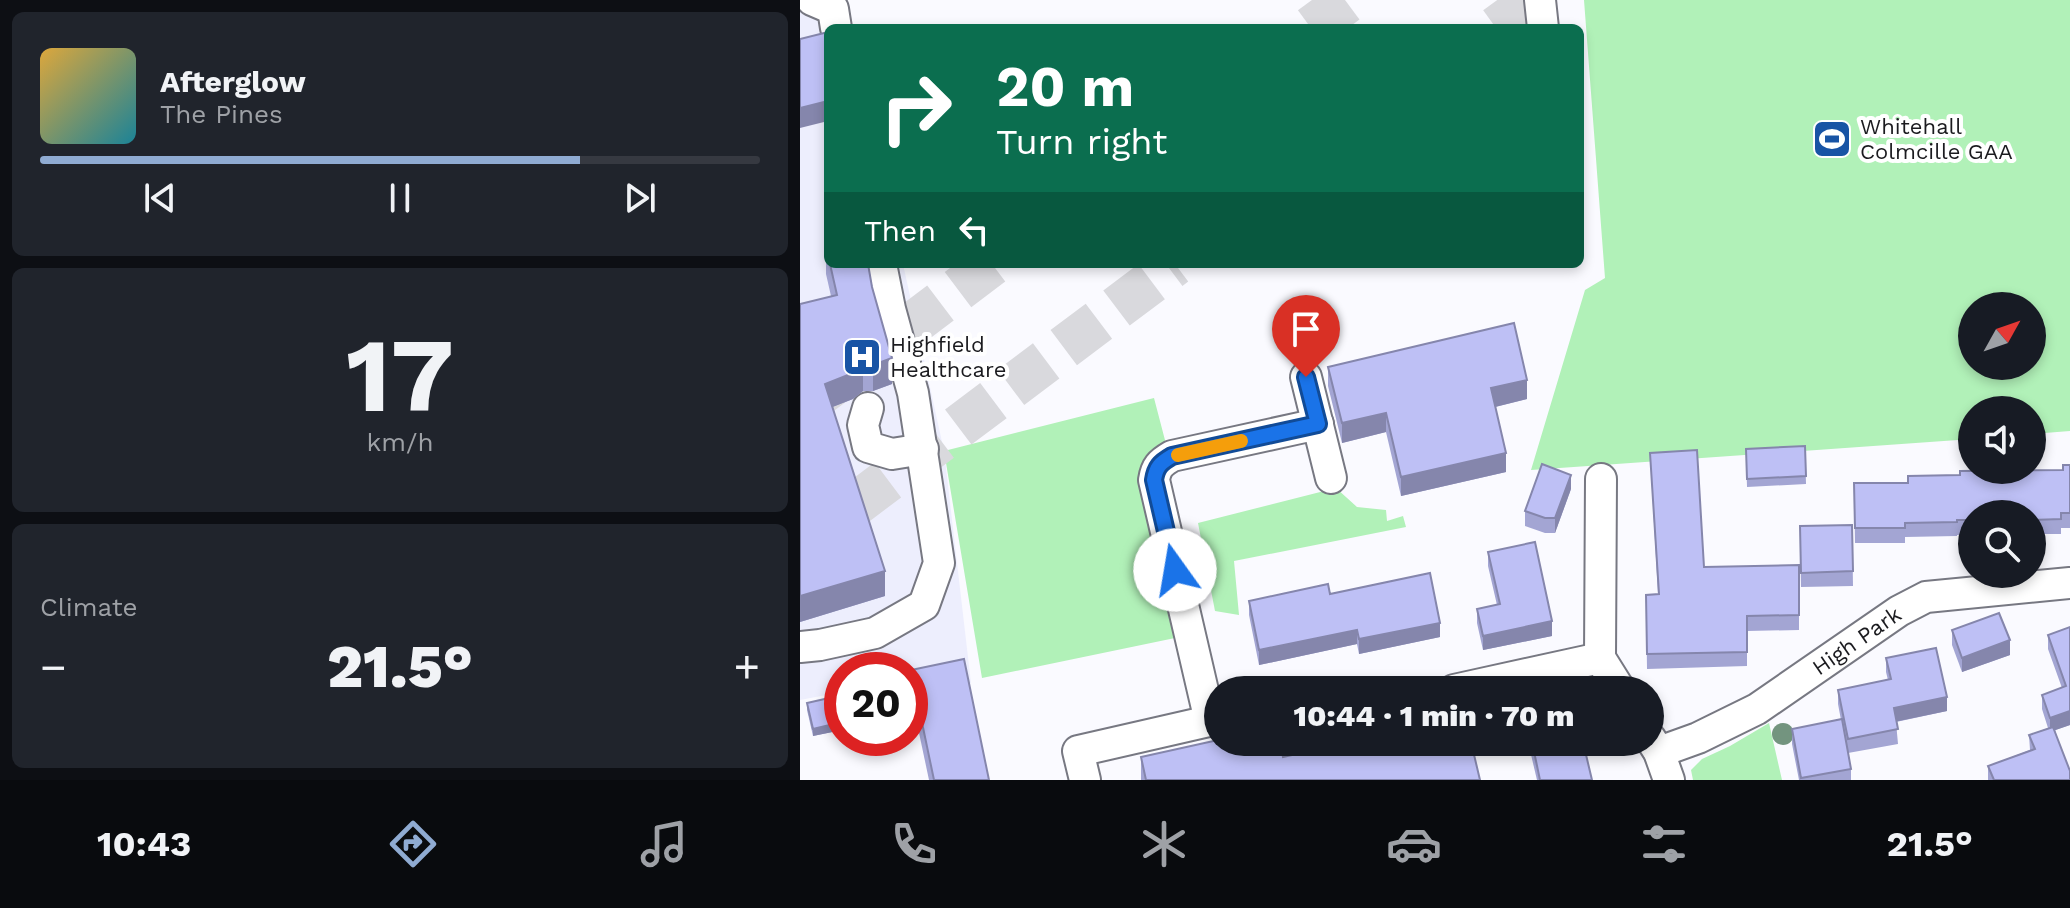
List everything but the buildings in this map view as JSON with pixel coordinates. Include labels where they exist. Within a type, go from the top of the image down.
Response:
[{"type":"street","points":[[812,0],[833,9],[835,24]]},
{"type":"street","points":[[1540,0],[1543,24]]},
{"type":"street","points":[[800,647],[875,633],[924,605],[939,563],[913,393],[882,268]]},
{"type":"street","points":[[1306,377],[1331,478]]},
{"type":"street","points":[[868,408],[863,425],[868,447],[892,454],[923,449]]},
{"type":"street","points":[[1204,680],[1154,480],[1156,469],[1172,456],[1318,424]]},
{"type":"street","points":[[1601,479],[1600,658],[1611,676]]},
{"type":"street","name":"High Park","points":[[1659,757],[1757,709],[1899,611],[1926,597],[2070,583]]},
{"type":"street","points":[[1518,676],[1600,658]]},
{"type":"street","points":[[1085,780],[1078,751],[1204,722]]},
{"type":"shaded area","name":"Highfield Healthcare","points":[[800,0],[846,0],[851,24],[824,24],[824,268],[904,268],[944,451],[971,683],[928,683],[928,652],[824,652],[824,695],[800,700]]},
{"type":"green space","name":"Whitehall Colmcille GAA","points":[[1584,0],[2070,0],[2070,431],[2046,433],[2046,396],[1958,396],[1958,440],[1531,470],[1585,290],[1605,278]]},
{"type":"green space","points":[[1154,398],[1166,444],[1150,453],[1140,471],[1175,638],[982,678],[944,451]]},
{"type":"green space","points":[[1336,488],[1357,507],[1386,510],[1387,521],[1403,516],[1406,527],[1234,561],[1239,615],[1215,611],[1198,523]]},
{"type":"green space","points":[[1769,723],[1782,780],[1693,780],[1691,770],[1702,759]]},
{"type":"tunnel","points":[[1316,24],[1349,0]]},
{"type":"tunnel","points":[[1502,24],[1535,0]]},
{"type":"tunnel","points":[[800,409],[987,268]]},
{"type":"tunnel","points":[[800,546],[1170,268]]},
{"type":"slow traffic","points":[[1178,455],[1241,441]]},
{"type":"place","name":"Whitehall Colmcille GAA","points":[[1832,139]]},
{"type":"place","name":"Highfield Healthcare","points":[[862,357]]},
{"type":"route","points":[[1175,570],[1154,480],[1156,469],[1172,456],[1318,424],[1306,377]]}]
